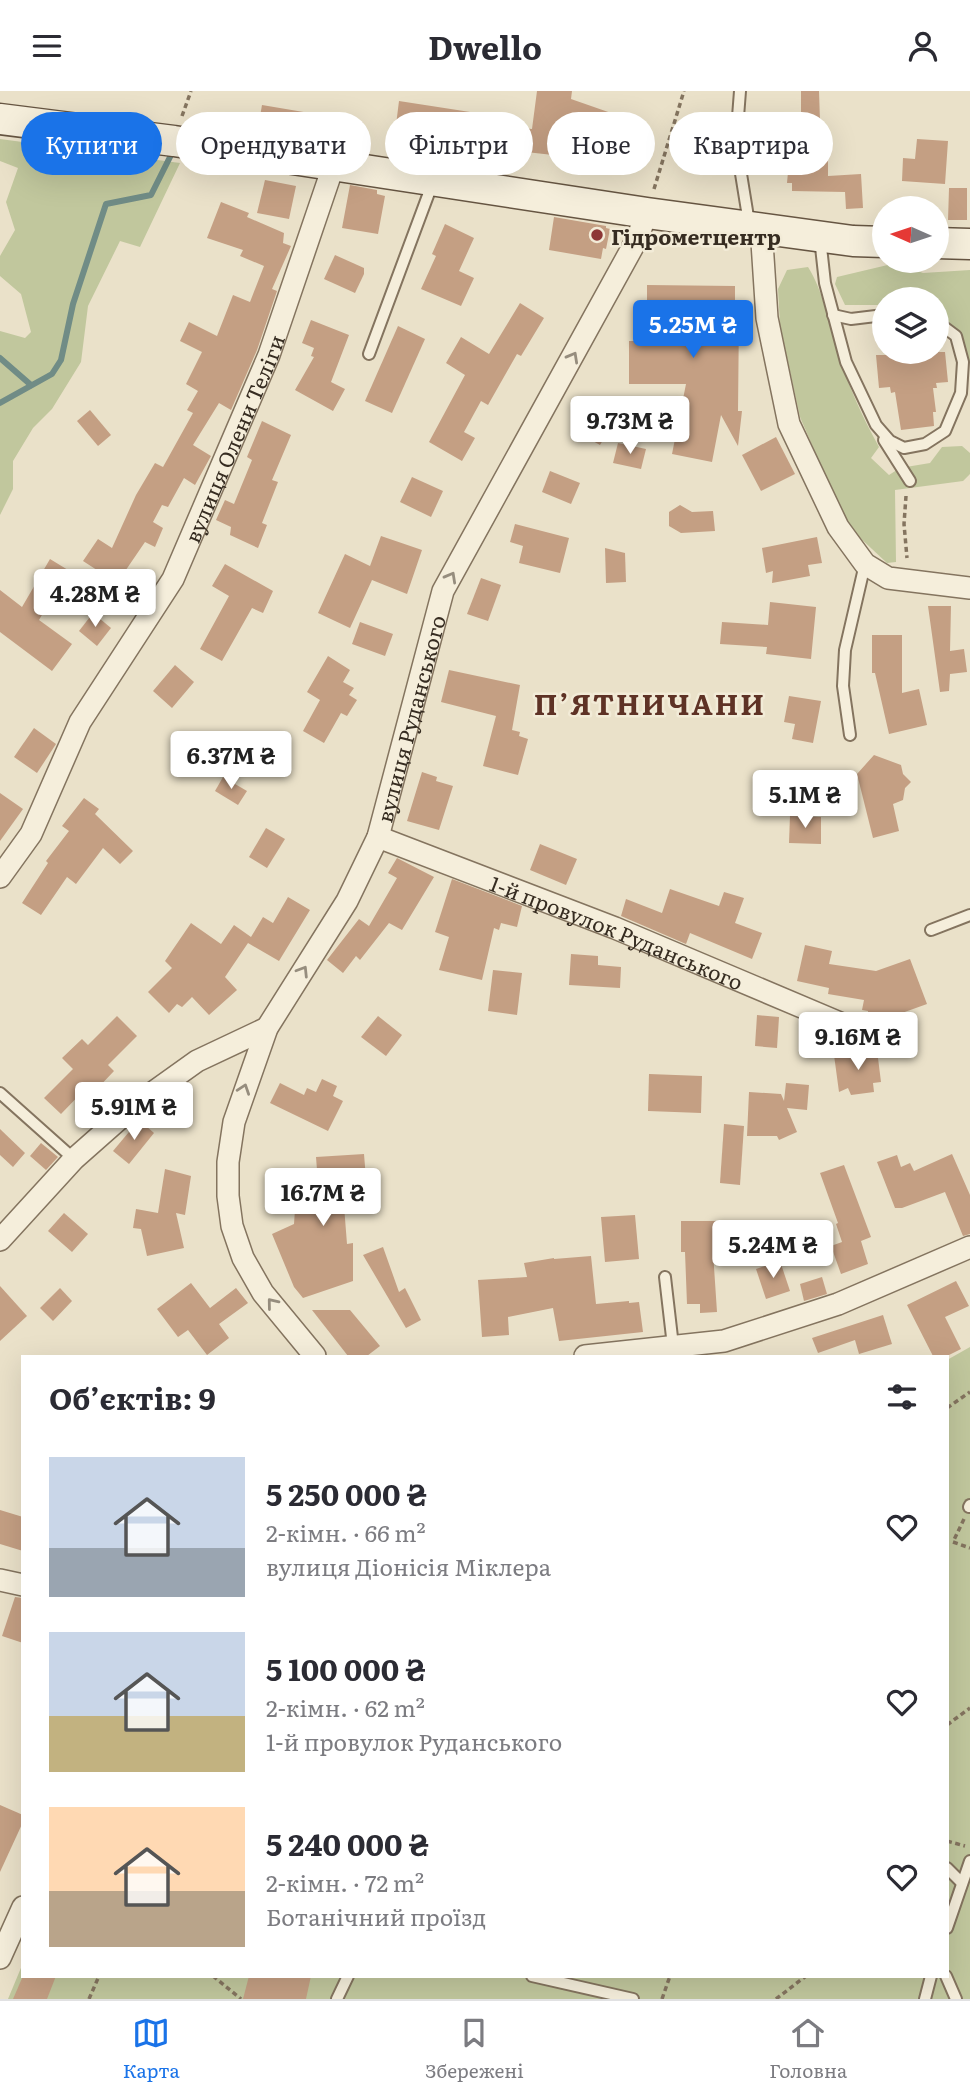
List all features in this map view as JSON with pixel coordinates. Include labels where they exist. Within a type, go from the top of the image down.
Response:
[{"type":"street","points":[[0,119],[176,142]]},
{"type":"street","points":[[371,173],[647,213],[872,242]]},
{"type":"street","name":"вулиця Олени Теліги","points":[[0,877],[31,834],[80,723],[173,579],[269,355],[330,175]]},
{"type":"street","name":"вулиця Руданського","points":[[314,1355],[264,1293],[243,1258],[232,1226],[228,1196],[228,1162],[234,1122],[267,1028],[347,901],[378,837],[443,591],[636,241],[647,213]]},
{"type":"street","points":[[755,226],[766,318],[789,424],[838,527],[865,564],[888,577],[970,588]]},
{"type":"street","points":[[949,243],[970,244]]},
{"type":"street","name":"1-й провулок Руданського","points":[[378,837],[615,928],[853,1029]]},
{"type":"street","points":[[0,1240],[75,1159],[134,1106],[197,1062],[267,1028]]},
{"type":"street","points":[[594,1355],[724,1341],[838,1304],[970,1247]]},
{"type":"street","points":[[0,1580],[21,1585]]},
{"type":"street","points":[[0,1958],[14,1910]]},
{"type":"lane","points":[[740,91],[736,143],[755,226]]},
{"type":"lane","points":[[369,354],[433,182]]},
{"type":"lane","points":[[820,236],[825,283],[846,362],[876,425],[910,481]]},
{"type":"lane","points":[[834,315],[851,320],[872,317]]},
{"type":"lane","points":[[876,425],[890,441],[904,448],[925,444],[944,431],[961,393],[963,362],[956,336],[949,331]]},
{"type":"lane","points":[[850,736],[844,686],[845,650],[865,564]]},
{"type":"lane","points":[[931,930],[970,915]]},
{"type":"lane","points":[[0,1093],[75,1159]]},
{"type":"lane","points":[[666,1277],[673,1346]]},
{"type":"lane","points":[[949,1922],[970,1861]]},
{"type":"lane","points":[[949,1870],[962,1883]]},
{"type":"lane","points":[[337,1999],[347,1978]]},
{"type":"lane","points":[[541,1978],[633,1999]]},
{"type":"lane","points":[[925,1999],[931,1978]]},
{"type":"lane","points":[[947,1978],[956,1999]]},
{"type":"path","points":[[647,213],[684,91]]},
{"type":"path","points":[[908,566],[905,524],[906,492],[910,481]]},
{"type":"path","points":[[949,1407],[970,1391]]},
{"type":"path","points":[[969,1506],[953,1542],[970,1548]]},
{"type":"path","points":[[949,1724],[970,1708]]},
{"type":"path","points":[[949,1842],[970,1847]]},
{"type":"path","points":[[89,1999],[98,1978]]},
{"type":"path","points":[[215,1978],[241,1999]]},
{"type":"path","points":[[662,1999],[669,1978]]},
{"type":"path","points":[[776,1999],[803,1978]]},
{"type":"green space","points":[[0,139],[21,142],[21,175],[162,175],[162,161],[176,162],[176,171],[140,247],[120,241],[88,306],[81,362],[52,409],[33,428],[13,461],[13,489],[0,515],[0,331],[25,338],[31,332],[21,294],[0,276],[0,256],[15,230],[6,202],[18,168],[0,161]]},
{"type":"green space","points":[[808,267],[822,297],[837,351],[851,388],[879,447],[871,458],[889,475],[900,468],[930,463],[942,447],[962,446],[970,453],[970,474],[963,481],[895,490],[896,562],[887,563],[857,535],[843,517],[800,417],[780,325],[778,289],[787,270]]},
{"type":"green space","points":[[872,269],[872,273],[949,273],[970,270],[970,364],[959,334],[949,322],[949,287],[872,287],[872,305],[845,305],[835,284],[837,277]]},
{"type":"green space","points":[[970,1347],[970,1999],[8,1999],[21,1968],[21,1978],[949,1978],[949,1359]]},
{"type":"building","points":[[537,91],[572,91],[571,99],[608,112],[547,112],[547,154],[533,153]]},
{"type":"building","points":[[801,91],[819,91],[820,112],[801,112]]},
{"type":"building","points":[[399,101],[470,112],[398,112]]},
{"type":"building","points":[[262,105],[304,112],[261,112]]},
{"type":"building","points":[[917,139],[948,141],[945,184],[902,181],[903,158],[915,159]]},
{"type":"building","points":[[861,174],[863,208],[846,209],[845,192],[792,191],[792,183],[787,183],[788,175]]},
{"type":"building","points":[[265,180],[296,186],[289,219],[257,213]]},
{"type":"building","points":[[350,185],[377,190],[377,194],[385,196],[378,234],[342,228]]},
{"type":"building","points":[[949,188],[967,188],[967,220],[949,220]]},
{"type":"building","points":[[221,202],[249,213],[247,217],[284,233],[283,243],[291,246],[272,289],[277,291],[257,350],[231,410],[219,403],[193,445],[211,456],[195,485],[184,478],[168,507],[162,505],[153,522],[163,528],[155,547],[145,542],[117,583],[83,561],[98,539],[112,548],[136,495],[155,463],[163,467],[193,413],[187,410],[198,391],[186,384],[202,352],[180,341],[189,322],[217,336],[233,295],[250,302],[264,266],[240,256],[243,250],[207,238]]},
{"type":"building","points":[[554,217],[610,229],[601,259],[549,250]]},
{"type":"building","points":[[445,224],[474,238],[459,271],[474,278],[461,306],[421,289],[436,256],[432,254]]},
{"type":"building","points":[[335,255],[364,268],[355,293],[324,279]]},
{"type":"building","points":[[647,285],[735,286],[735,312],[739,313],[738,411],[742,411],[738,446],[721,415],[712,462],[672,454],[686,384],[629,384],[629,341],[647,341]]},
{"type":"building","points":[[520,303],[544,318],[521,356],[517,354],[488,405],[481,401],[464,432],[475,438],[462,461],[429,442],[465,375],[446,363],[461,337],[489,354]]},
{"type":"building","points":[[311,320],[349,335],[331,382],[345,389],[333,411],[295,390],[314,357],[311,356],[314,348],[302,343]]},
{"type":"building","points":[[398,326],[425,339],[392,413],[365,401]]},
{"type":"building","points":[[877,364],[946,364],[948,382],[936,383],[937,388],[933,388],[936,412],[933,412],[934,426],[901,430],[895,392],[891,393],[890,387],[879,388]]},
{"type":"building","points":[[590,399],[615,413],[615,420],[600,445],[582,435],[586,428],[576,422]]},
{"type":"building","points":[[90,410],[111,435],[98,446],[77,421]]},
{"type":"building","points":[[262,421],[291,435],[272,480],[278,482],[262,523],[267,525],[258,548],[230,535],[231,527],[216,520],[225,500],[234,504],[252,460],[247,457]]},
{"type":"building","points":[[776,437],[795,474],[761,491],[742,455]]},
{"type":"building","points":[[618,443],[646,449],[641,469],[613,463]]},
{"type":"building","points":[[550,471],[580,483],[571,504],[542,492]]},
{"type":"building","points":[[412,477],[443,491],[431,517],[400,502]]},
{"type":"building","points":[[680,505],[692,512],[713,511],[715,531],[681,533],[669,526],[669,512]]},
{"type":"building","points":[[515,524],[569,538],[560,573],[519,563],[523,546],[510,542]]},
{"type":"building","points":[[381,536],[422,550],[407,594],[372,580],[350,628],[318,613],[345,554],[370,566]]},
{"type":"building","points":[[817,537],[822,563],[808,565],[810,576],[772,583],[773,571],[766,573],[762,548]]},
{"type":"building","points":[[605,548],[625,553],[626,582],[606,583]]},
{"type":"building","points":[[50,559],[68,570],[39,620],[72,644],[52,671],[0,632],[0,590],[22,607]]},
{"type":"building","points":[[225,564],[273,591],[263,613],[252,608],[222,661],[200,649],[229,596],[212,586]]},
{"type":"building","points":[[481,578],[501,585],[488,621],[467,614]]},
{"type":"building","points":[[770,602],[816,607],[811,659],[766,654],[767,647],[720,644],[722,622],[768,625]]},
{"type":"building","points":[[928,606],[951,606],[950,651],[964,649],[967,672],[950,674],[949,691],[940,692]]},
{"type":"building","points":[[93,613],[111,628],[97,646],[79,631]]},
{"type":"building","points":[[360,622],[393,634],[385,656],[352,644]]},
{"type":"building","points":[[872,635],[902,635],[902,693],[919,689],[927,725],[889,734],[875,673],[872,673]]},
{"type":"building","points":[[328,656],[350,670],[343,682],[354,688],[349,695],[357,700],[347,716],[341,713],[324,743],[303,731],[320,700],[307,692]]},
{"type":"building","points":[[175,665],[194,682],[172,708],[153,691]]},
{"type":"building","points":[[449,670],[520,685],[512,730],[520,732],[519,736],[528,739],[518,775],[483,766],[496,716],[441,702]]},
{"type":"building","points":[[789,696],[821,701],[813,743],[792,739],[795,724],[784,722]]},
{"type":"building","points":[[34,728],[56,744],[37,773],[14,757]]},
{"type":"building","points":[[874,755],[901,765],[903,774],[911,782],[905,788],[903,800],[893,804],[899,831],[873,838],[857,774]]},
{"type":"building","points":[[422,772],[437,777],[436,781],[453,786],[439,830],[407,821]]},
{"type":"building","points":[[223,777],[247,791],[238,805],[215,791]]},
{"type":"building","points":[[0,793],[23,809],[0,841]]},
{"type":"building","points":[[84,798],[99,809],[95,814],[133,851],[120,864],[103,848],[76,884],[67,877],[41,915],[22,903],[48,863],[46,861],[69,831],[62,826]]},
{"type":"building","points":[[790,816],[821,817],[821,844],[789,843]]},
{"type":"building","points":[[266,828],[285,839],[267,868],[249,857]]},
{"type":"building","points":[[540,844],[577,859],[566,885],[530,870]]},
{"type":"building","points":[[397,858],[434,877],[402,930],[389,923],[360,960],[356,956],[343,973],[327,960],[359,919],[369,926],[397,878],[388,873]]},
{"type":"building","points":[[452,879],[522,906],[517,927],[501,923],[499,930],[494,928],[482,980],[439,970],[449,937],[435,932]]},
{"type":"building","points":[[670,889],[719,906],[724,892],[744,898],[735,923],[762,933],[752,959],[690,933],[686,944],[621,916],[626,899],[662,913]]},
{"type":"building","points":[[288,897],[310,910],[279,961],[248,943],[225,977],[237,990],[209,1015],[192,997],[182,1007],[177,1004],[169,1013],[148,992],[172,968],[165,961],[191,923],[221,944],[234,925],[251,937],[263,917],[273,923]]},
{"type":"building","points":[[805,945],[832,951],[829,964],[876,971],[910,959],[927,1004],[888,1018],[888,1040],[868,1040],[868,1011],[862,1010],[864,1000],[828,994],[829,988],[797,981]]},
{"type":"building","points":[[571,954],[598,956],[598,965],[621,967],[620,988],[569,985]]},
{"type":"building","points":[[493,970],[522,973],[517,1015],[488,1011]]},
{"type":"building","points":[[757,1015],[779,1017],[777,1048],[755,1046]]},
{"type":"building","points":[[117,1016],[137,1036],[108,1065],[114,1071],[95,1091],[89,1085],[61,1114],[44,1098],[73,1069],[62,1058],[82,1039],[88,1045]]},
{"type":"building","points":[[378,1016],[402,1035],[386,1056],[361,1037]]},
{"type":"building","points":[[877,1050],[881,1082],[873,1083],[874,1092],[851,1095],[848,1088],[839,1092],[834,1055]]},
{"type":"building","points":[[649,1074],[702,1076],[701,1113],[648,1111]]},
{"type":"building","points":[[322,1079],[337,1086],[333,1096],[343,1101],[328,1131],[270,1103],[280,1083],[304,1095],[307,1088],[316,1092]]},
{"type":"building","points":[[786,1083],[809,1085],[807,1110],[787,1108],[797,1132],[779,1140],[777,1136],[747,1136],[749,1092],[781,1094],[784,1101]]},
{"type":"building","points":[[139,1120],[154,1133],[129,1164],[113,1151]]},
{"type":"building","points":[[724,1124],[744,1126],[740,1185],[720,1183]]},
{"type":"building","points":[[0,1129],[25,1153],[13,1167],[0,1155]]},
{"type":"building","points":[[41,1143],[58,1157],[46,1170],[30,1156]]},
{"type":"building","points":[[364,1154],[367,1191],[343,1193],[347,1244],[353,1243],[353,1281],[303,1298],[294,1287],[272,1234],[294,1224],[296,1195],[319,1196],[316,1157]]},
{"type":"building","points":[[952,1154],[970,1195],[970,1234],[963,1236],[945,1192],[902,1208],[895,1208],[877,1162],[897,1155],[901,1167],[910,1163],[914,1171]]},
{"type":"building","points":[[844,1165],[871,1237],[861,1241],[868,1264],[841,1274],[831,1246],[842,1242],[820,1173]]},
{"type":"building","points":[[165,1169],[191,1176],[185,1215],[176,1213],[184,1248],[147,1256],[141,1229],[133,1228],[136,1209],[158,1213]]},
{"type":"building","points":[[64,1213],[88,1234],[72,1252],[48,1231]]},
{"type":"building","points":[[635,1215],[639,1259],[605,1262],[601,1217]]},
{"type":"building","points":[[681,1221],[717,1221],[717,1252],[713,1252],[717,1312],[700,1313],[700,1304],[687,1304],[685,1252],[681,1252]]},
{"type":"building","points":[[383,1247],[399,1292],[405,1288],[421,1320],[406,1328],[363,1255]]},
{"type":"building","points":[[591,1256],[596,1304],[639,1302],[643,1332],[559,1341],[553,1308],[508,1317],[509,1335],[482,1337],[478,1280],[527,1277],[524,1263]]},
{"type":"building","points":[[780,1261],[790,1291],[766,1299],[756,1269]]},
{"type":"building","points":[[822,1277],[827,1294],[804,1301],[800,1284]]},
{"type":"building","points":[[956,1281],[969,1306],[945,1317],[961,1349],[949,1355],[932,1355],[907,1305]]},
{"type":"building","points":[[191,1283],[210,1308],[236,1288],[248,1303],[219,1324],[229,1338],[207,1355],[188,1330],[178,1337],[157,1309]]},
{"type":"building","points":[[0,1286],[27,1316],[0,1341]]},
{"type":"building","points":[[60,1288],[72,1301],[53,1321],[40,1308]]},
{"type":"building","points":[[312,1310],[350,1310],[380,1346],[368,1355],[347,1355]]},
{"type":"building","points":[[883,1315],[892,1344],[859,1354],[855,1340],[818,1353],[812,1338]]},
{"type":"building","points":[[0,1510],[21,1516],[21,1550],[0,1544]]},
{"type":"building","points":[[15,1597],[21,1598],[21,1642],[2,1636]]},
{"type":"building","points":[[0,1805],[21,1814],[21,1826],[0,1872]]},
{"type":"building","points":[[22,1978],[55,1978],[47,1999],[13,1999]]},
{"type":"building","points":[[248,1978],[311,1978],[306,1999],[243,1999]]},
{"type":"waterway","points":[[0,403],[52,374],[61,360],[73,304],[106,204],[151,195],[170,157]]},
{"type":"waterway","points":[[0,358],[31,385]]},
{"type":"place","name":"Гідрометцентр","points":[[597,235]]},
{"type":"district","name":"П’ЯТНИЧАНИ","points":[[650,703]]}]
